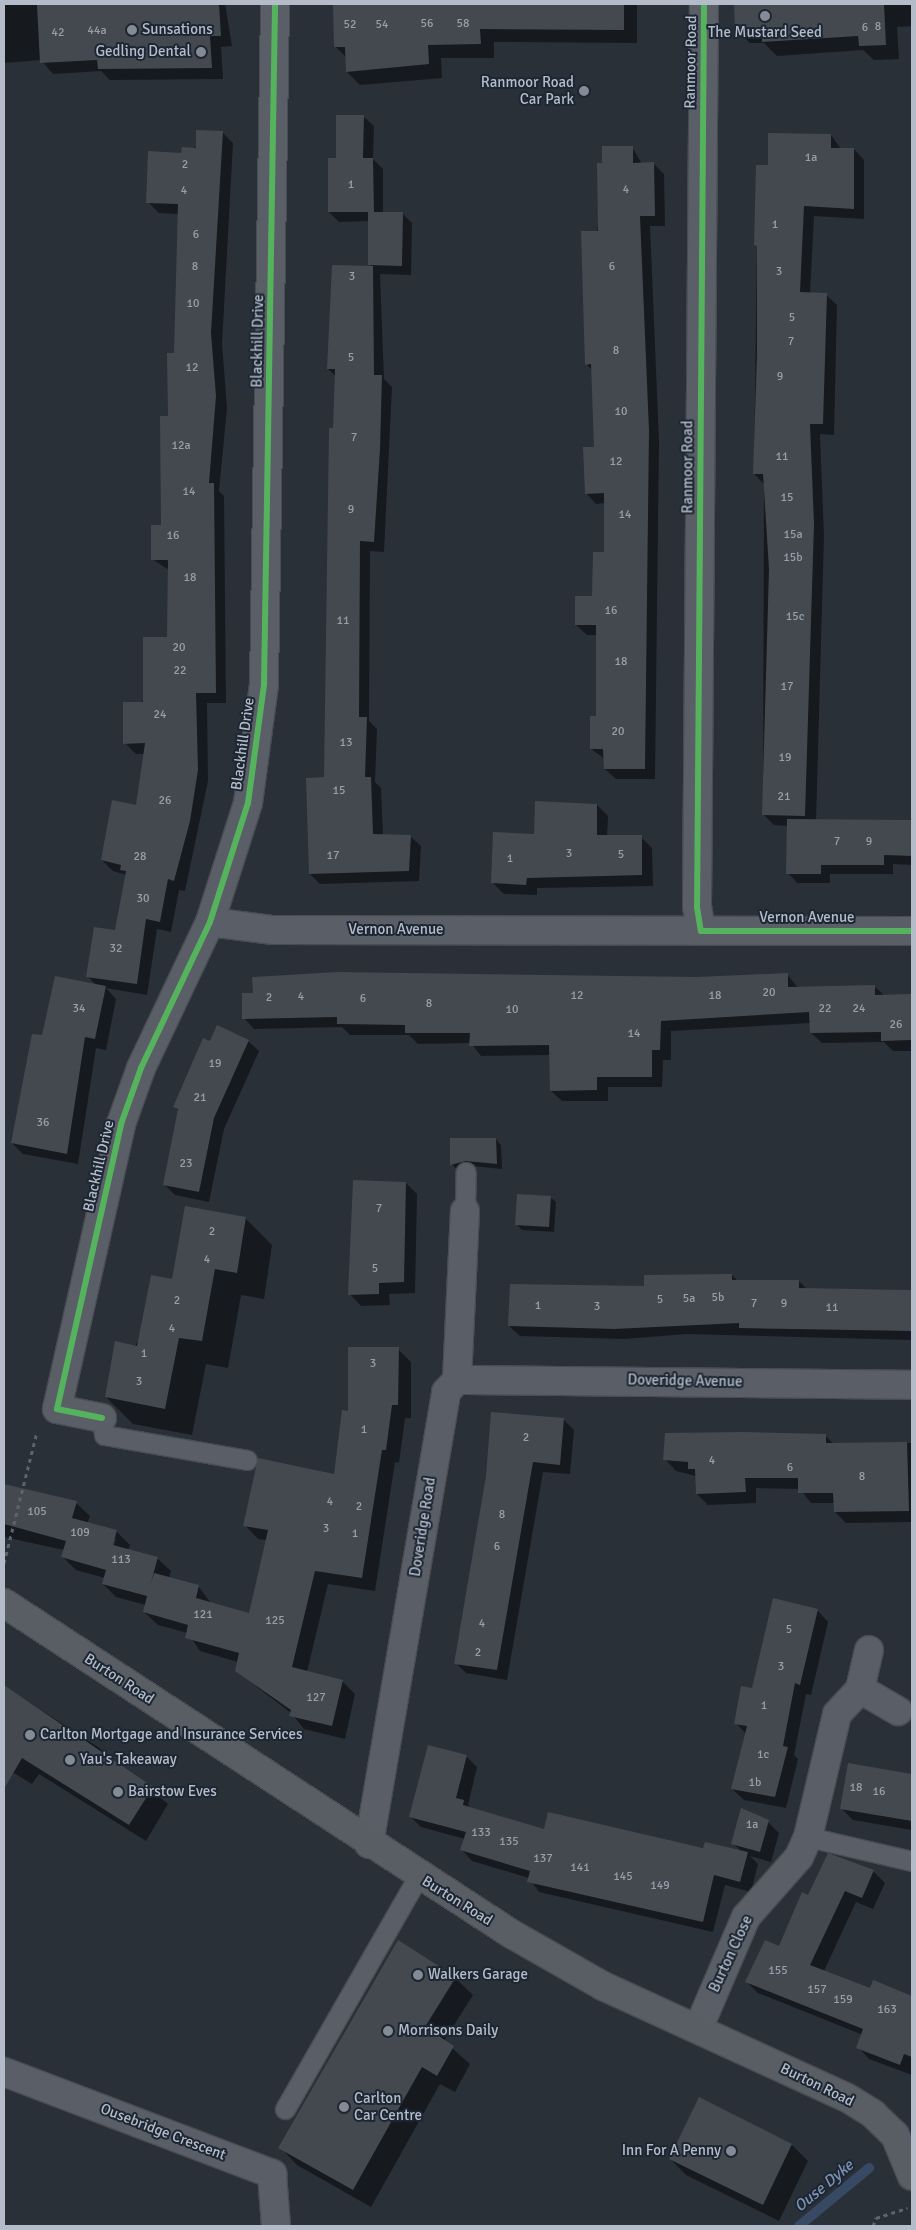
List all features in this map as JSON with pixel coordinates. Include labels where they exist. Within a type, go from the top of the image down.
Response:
[{"type":"main road","name":"Burton Road","points":[[4,1603],[418,1877],[603,1986],[846,2097],[873,2114],[895,2135],[911,2170]]},
{"type":"street","name":"Blackhill Drive","points":[[57,1409],[121,1124],[144,1059],[210,922],[248,803],[264,684],[275,4]]},
{"type":"street","name":"Ranmoor Road","points":[[701,931],[697,907],[704,4]]},
{"type":"street","name":"Vernon Avenue","points":[[210,922],[273,930],[912,931]]},
{"type":"street","name":"Doveridge Road","points":[[369,1844],[446,1392],[457,1380],[465,1211]]},
{"type":"street","name":"Doveridge Avenue","points":[[457,1380],[912,1385]]},
{"type":"street","points":[[57,1409],[102,1418]]},
{"type":"street","name":"Burton Close","points":[[698,2029],[746,1917],[799,1857],[808,1837],[837,1714],[860,1689],[869,1650]]},
{"type":"street","points":[[860,1689],[898,1711]]},
{"type":"street","name":"Ousebridge Crescent","points":[[4,2072],[272,2174],[276,2226]]},
{"type":"lane","points":[[465,1211],[466,1172]]},
{"type":"lane","points":[[102,1418],[104,1435],[247,1460]]},
{"type":"lane","points":[[808,1837],[912,1861]]},
{"type":"lane","points":[[285,2109],[418,1877]]},
{"type":"path","points":[[4,1563],[38,1431],[57,1409]]},
{"type":"path","points":[[873,2226],[876,2218],[912,2206]]},
{"type":"building","points":[[219,4],[221,36],[210,36],[212,68],[98,69],[97,60],[40,63],[37,5]]},
{"type":"building","points":[[333,4],[624,4],[624,30],[480,29],[481,44],[428,45],[429,64],[346,72],[345,47],[334,47]]},
{"type":"building","points":[[734,4],[884,4],[886,45],[859,46],[858,36],[762,42],[761,28],[735,30]]},
{"type":"building","points":[[336,115],[364,115],[363,158],[373,158],[374,212],[403,212],[402,266],[368,265],[368,212],[328,212],[328,158],[336,158]]},
{"type":"building","points":[[196,130],[223,131],[211,333],[216,396],[209,483],[214,483],[216,693],[196,693],[198,770],[190,821],[174,881],[168,879],[160,922],[146,919],[137,984],[86,977],[94,927],[115,930],[126,871],[120,870],[121,865],[101,860],[112,800],[136,805],[145,743],[123,744],[123,702],[143,702],[143,637],[167,637],[168,560],[151,560],[151,525],[161,525],[160,416],[168,416],[167,353],[174,353],[178,204],[146,203],[148,151],[181,153],[182,147],[196,148]]},
{"type":"building","points":[[768,133],[831,134],[831,148],[854,148],[854,209],[804,206],[800,292],[827,293],[823,424],[810,424],[814,524],[805,816],[762,815],[769,569],[763,474],[753,474],[757,354],[757,246],[754,245],[756,165],[768,165]]},
{"type":"building","points":[[602,146],[633,146],[633,163],[654,162],[655,216],[640,216],[649,430],[645,769],[604,769],[603,749],[590,749],[590,716],[596,716],[596,625],[575,625],[575,596],[592,596],[593,552],[604,552],[604,493],[585,494],[583,447],[594,447],[591,364],[585,365],[581,231],[598,231],[597,163],[602,163]]},
{"type":"building","points":[[332,265],[373,266],[374,375],[382,375],[380,449],[374,542],[360,541],[359,717],[367,717],[365,777],[371,777],[373,834],[411,835],[409,871],[309,874],[306,778],[324,777],[329,428],[333,428],[335,369],[327,369]]},
{"type":"building","points":[[535,801],[597,804],[597,835],[642,835],[642,875],[527,878],[526,885],[491,883],[493,832],[534,834]]},
{"type":"building","points":[[787,819],[912,820],[912,856],[884,855],[884,865],[821,865],[821,874],[786,874]]},
{"type":"building","points":[[337,972],[697,977],[788,973],[788,987],[875,985],[875,995],[912,994],[912,1040],[881,1041],[881,1032],[810,1033],[809,1012],[661,1021],[660,1050],[652,1050],[652,1077],[597,1077],[597,1090],[550,1091],[549,1045],[469,1046],[470,1033],[405,1033],[405,1025],[337,1024],[337,1017],[242,1019],[242,993],[253,993],[252,977]]},
{"type":"building","points":[[55,976],[106,986],[95,1039],[85,1037],[67,1154],[11,1143],[32,1034],[42,1035]]},
{"type":"building","points":[[217,1025],[249,1040],[214,1118],[199,1192],[163,1185],[178,1109],[173,1107],[203,1038],[210,1041]]},
{"type":"building","points":[[450,1138],[496,1138],[497,1164],[466,1161],[450,1165]]},
{"type":"building","points":[[353,1180],[406,1182],[404,1282],[379,1283],[379,1294],[348,1295]]},
{"type":"building","points":[[517,1194],[551,1196],[549,1227],[515,1225]]},
{"type":"building","points":[[185,1206],[246,1217],[237,1273],[215,1269],[202,1341],[179,1338],[165,1409],[105,1397],[115,1341],[137,1346],[151,1275],[172,1279]]},
{"type":"building","points":[[732,1274],[732,1280],[799,1280],[799,1288],[912,1290],[912,1331],[739,1328],[739,1323],[614,1329],[508,1326],[510,1284],[644,1286],[644,1275]]},
{"type":"building","points":[[348,1347],[399,1347],[398,1405],[392,1405],[386,1450],[382,1450],[362,1578],[315,1571],[292,1667],[343,1680],[332,1726],[289,1716],[291,1710],[235,1671],[239,1653],[185,1638],[188,1625],[143,1612],[147,1596],[102,1584],[106,1570],[61,1557],[66,1541],[4,1524],[4,1484],[77,1501],[72,1518],[117,1530],[113,1545],[158,1557],[150,1586],[154,1573],[199,1585],[196,1598],[249,1613],[268,1530],[243,1526],[258,1458],[334,1474],[342,1410],[348,1411]]},
{"type":"building","points":[[491,1412],[564,1418],[560,1465],[533,1462],[497,1670],[454,1664],[486,1476]]},
{"type":"building","points":[[665,1433],[826,1434],[826,1443],[907,1442],[909,1511],[834,1512],[833,1493],[798,1493],[798,1478],[745,1478],[746,1492],[696,1494],[695,1469],[688,1469],[688,1462],[663,1460]]},
{"type":"building","points":[[773,1598],[818,1609],[800,1685],[795,1683],[783,1746],[788,1747],[775,1797],[731,1789],[747,1726],[734,1724],[741,1686],[752,1688]]},
{"type":"building","points":[[4,1685],[153,1787],[129,1825],[22,1758],[4,1789]]},
{"type":"building","points":[[428,1745],[467,1755],[456,1798],[464,1800],[463,1805],[544,1829],[548,1812],[703,1848],[705,1842],[748,1852],[740,1882],[714,1875],[703,1922],[527,1882],[530,1871],[460,1850],[466,1832],[409,1817]]},
{"type":"building","points":[[848,1763],[912,1774],[912,1821],[840,1809]]},
{"type":"building","points":[[741,1808],[769,1820],[760,1852],[731,1844]]},
{"type":"building","points":[[828,1853],[874,1870],[862,1898],[845,1891],[810,1965],[870,1988],[873,1980],[912,1996],[912,2057],[904,2054],[900,2065],[856,2048],[863,2029],[745,1982],[765,1940],[779,1946],[802,1892],[808,1895]]},
{"type":"building","points":[[398,1940],[456,1977],[425,2027],[454,2046],[437,2076],[422,2067],[353,2190],[278,2148]]},
{"type":"building","name":"Inn For A Penny","points":[[699,2097],[792,2144],[763,2205],[669,2159]]},
{"type":"waterway","name":"Ouse Dyke","points":[[799,2226],[869,2168]]},
{"type":"cycle path","points":[[102,1418],[57,1409],[121,1124],[141,1068],[210,922],[248,803],[264,684],[275,4]]},
{"type":"cycle path","points":[[704,4],[697,907],[701,931],[912,931]]},
{"type":"place","name":"The Mustard Seed","points":[[765,16]]},
{"type":"place","name":"Sunsations","points":[[132,30]]},
{"type":"place","name":"Gedling Dental","points":[[201,52]]},
{"type":"place","name":"Ranmoor Road Car Park","points":[[584,91]]},
{"type":"place","name":"Carlton Mortgage and Insurance Services","points":[[30,1735]]},
{"type":"place","name":"Yau's Takeaway","points":[[70,1760]]},
{"type":"place","name":"Bairstow Eves","points":[[118,1792]]},
{"type":"place","name":"Walkers Garage","points":[[418,1975]]},
{"type":"place","name":"Morrisons Daily","points":[[388,2031]]},
{"type":"place","name":"Carlton Car Centre","points":[[344,2107]]},
{"type":"place","name":"Inn For A Penny","points":[[731,2151]]}]
